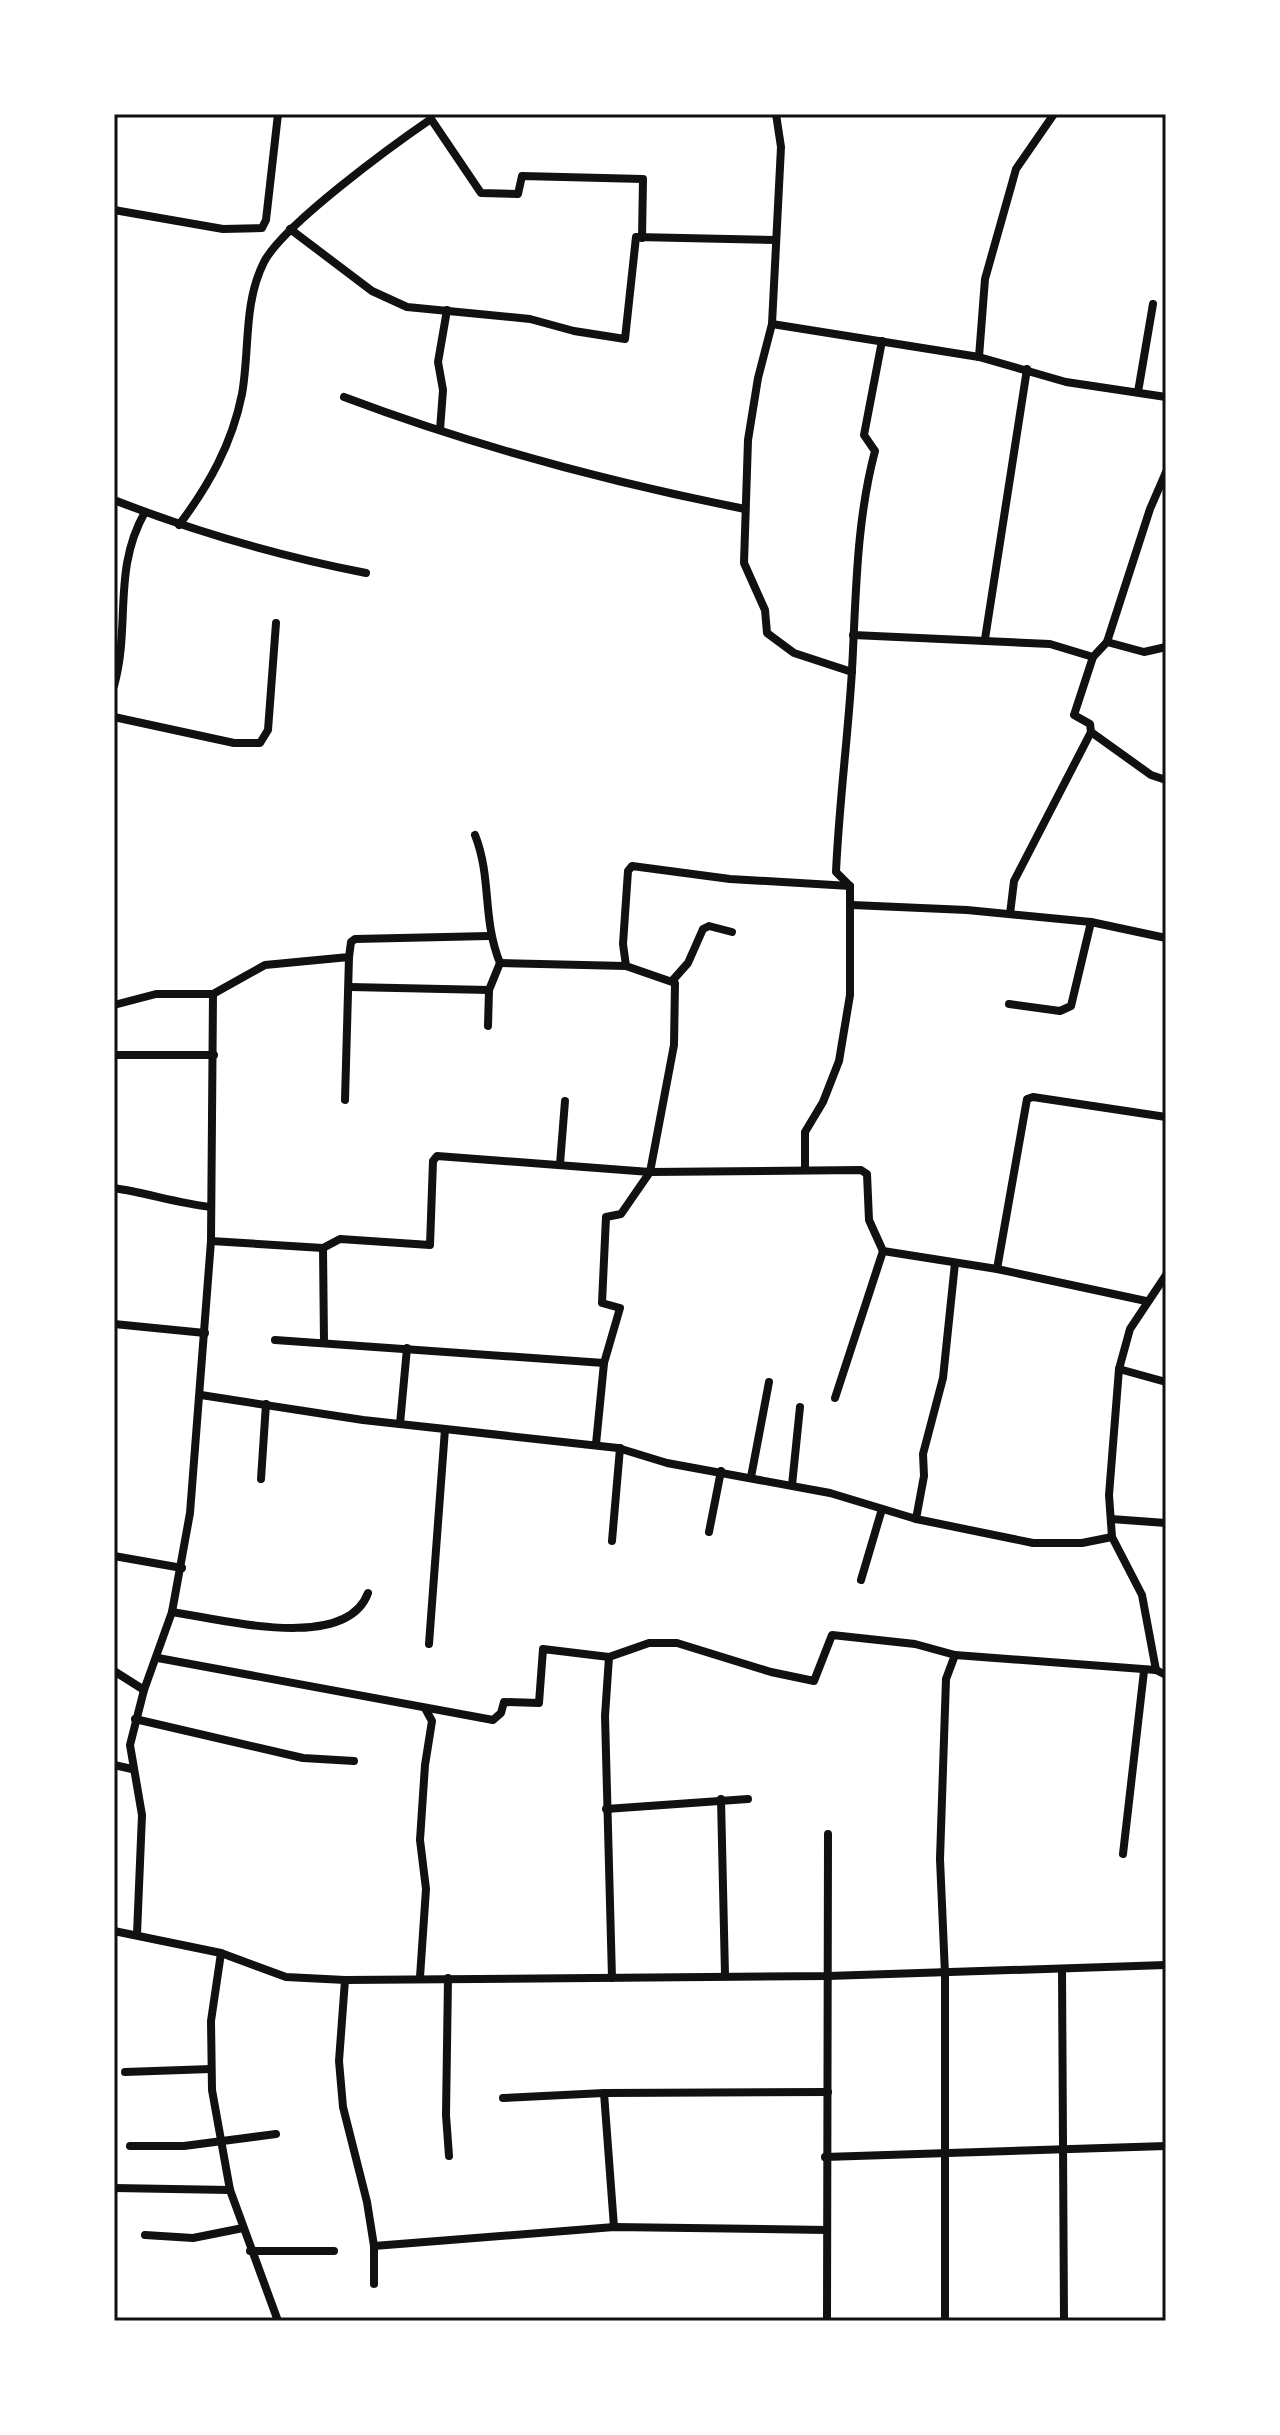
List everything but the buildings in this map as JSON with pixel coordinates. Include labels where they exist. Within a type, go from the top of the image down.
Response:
[{"type":"street","points":[[114,210],[223,229],[262,228],[266,220],[278,114]]},
{"type":"street","points":[[776,114],[781,147],[772,324],[748,440],[744,563],[765,610],[767,633],[794,653],[852,672]]},
{"type":"street","points":[[979,357],[985,279],[1016,169],[1054,114]]},
{"type":"street","points":[[179,525],[208,486],[231,435],[242,394],[250,298],[265,260],[290,229],[431,119],[481,193],[518,194],[522,176],[643,179],[642,238]]},
{"type":"street","points":[[290,229],[372,291],[407,307],[530,319],[574,331],[625,339],[636,237],[775,240]]},
{"type":"street","points":[[1138,392],[1153,304]]},
{"type":"street","points":[[440,430],[443,390],[438,362],[447,310]]},
{"type":"street","points":[[772,324],[979,357],[1066,382],[1166,397]]},
{"type":"street","points":[[805,1169],[805,1132],[823,1102],[839,1061],[850,995],[850,886],[836,872],[840,779],[852,672],[863,503],[875,451],[864,435],[882,341]]},
{"type":"street","points":[[985,639],[1027,369]]},
{"type":"street","points":[[344,397],[440,430],[654,491],[745,509]]},
{"type":"street","points":[[1010,914],[1014,881],[1091,732],[1090,724],[1074,715],[1093,657],[1107,642],[1150,509],[1166,472]]},
{"type":"street","points":[[114,500],[179,525],[290,558],[366,573]]},
{"type":"street","points":[[114,686],[122,657],[124,571],[131,537],[145,512]]},
{"type":"street","points":[[114,717],[234,743],[260,743],[268,730],[276,623]]},
{"type":"street","points":[[853,635],[1050,644],[1093,657]]},
{"type":"street","points":[[1107,642],[1144,652],[1166,647]]},
{"type":"street","points":[[1091,732],[1151,775],[1166,780]]},
{"type":"street","points":[[475,835],[483,855],[489,936],[500,963],[489,990],[488,1026]]},
{"type":"street","points":[[626,966],[624,911],[628,871],[632,866],[730,879],[850,886]]},
{"type":"street","points":[[852,905],[1091,922],[1166,938]]},
{"type":"street","points":[[1009,1004],[1060,1011],[1071,1006],[1091,922]]},
{"type":"street","points":[[672,981],[688,963],[703,929],[709,926],[732,932]]},
{"type":"street","points":[[345,1100],[351,942],[355,939],[489,936]]},
{"type":"street","points":[[114,1005],[156,994],[213,994],[265,965],[349,957]]},
{"type":"street","points":[[500,963],[626,966],[672,981],[677,989],[674,1045],[650,1172],[621,1214],[606,1217],[602,1303],[620,1308],[613,1341],[604,1363],[596,1444]]},
{"type":"street","points":[[350,987],[489,990]]},
{"type":"street","points":[[137,1934],[142,1815],[130,1745],[144,1690],[172,1612],[182,1568],[201,1395],[211,1241],[213,994]]},
{"type":"street","points":[[114,1055],[214,1055]]},
{"type":"street","points":[[997,1269],[1027,1099],[1033,1097],[1166,1117]]},
{"type":"street","points":[[560,1164],[565,1101]]},
{"type":"street","points":[[211,1241],[323,1248],[340,1239],[431,1244],[435,1157],[650,1172],[805,1169],[864,1172],[869,1220],[883,1251],[835,1398]]},
{"type":"street","points":[[114,1188],[140,1192],[169,1202],[211,1207]]},
{"type":"street","points":[[323,1248],[324,1342]]},
{"type":"street","points":[[883,1251],[997,1269],[1146,1301]]},
{"type":"street","points":[[916,1519],[924,1476],[923,1454],[943,1378],[955,1263]]},
{"type":"street","points":[[1156,1670],[1142,1595],[1112,1537],[1111,1461],[1119,1369],[1130,1329],[1166,1275]]},
{"type":"street","points":[[114,1324],[205,1333]]},
{"type":"street","points":[[275,1340],[604,1363]]},
{"type":"street","points":[[400,1424],[407,1348]]},
{"type":"street","points":[[1119,1369],[1166,1382]]},
{"type":"street","points":[[751,1477],[769,1382]]},
{"type":"street","points":[[201,1395],[400,1424],[620,1448],[667,1463],[792,1485],[916,1519],[1033,1543],[1082,1543],[1112,1537]]},
{"type":"street","points":[[261,1479],[266,1404]]},
{"type":"street","points":[[792,1485],[800,1407]]},
{"type":"street","points":[[429,1644],[445,1429]]},
{"type":"street","points":[[612,1541],[620,1448]]},
{"type":"street","points":[[709,1532],[721,1471]]},
{"type":"street","points":[[861,1580],[882,1509]]},
{"type":"street","points":[[1111,1519],[1166,1523]]},
{"type":"street","points":[[114,1556],[182,1568]]},
{"type":"street","points":[[172,1612],[298,1629],[327,1626],[355,1614],[368,1593]]},
{"type":"street","points":[[158,1658],[425,1710],[493,1720],[501,1713],[504,1702],[539,1703],[543,1649],[609,1657],[649,1643],[677,1643],[771,1672],[814,1681],[832,1635],[915,1644],[955,1655],[1156,1670],[1166,1675]]},
{"type":"street","points":[[945,2321],[945,1974],[940,1859],[946,1679],[955,1655]]},
{"type":"street","points":[[609,1657],[605,1716],[612,1978]]},
{"type":"street","points":[[114,1671],[144,1690]]},
{"type":"street","points":[[1123,1854],[1144,1671]]},
{"type":"street","points":[[420,1977],[426,1889],[420,1840],[425,1765],[432,1721],[425,1710]]},
{"type":"street","points":[[135,1719],[303,1758],[354,1761]]},
{"type":"street","points":[[114,1765],[132,1769]]},
{"type":"street","points":[[721,1799],[725,1975]]},
{"type":"street","points":[[606,1809],[748,1799]]},
{"type":"street","points":[[827,2321],[828,1834]]},
{"type":"street","points":[[114,1931],[221,1953],[286,1977],[345,1980],[945,1974],[1166,1965]]},
{"type":"street","points":[[221,1953],[211,2021],[211,2069],[221,2140],[230,2190],[278,2321]]},
{"type":"street","points":[[1062,1969],[1064,2321]]},
{"type":"street","points":[[448,1978],[446,2115],[449,2156]]},
{"type":"street","points":[[345,1980],[339,2061],[343,2107],[360,2163],[374,2246],[374,2284]]},
{"type":"street","points":[[125,2072],[211,2069]]},
{"type":"street","points":[[503,2098],[604,2093],[828,2092]]},
{"type":"street","points":[[604,2093],[614,2227]]},
{"type":"street","points":[[130,2146],[184,2146],[276,2134]]},
{"type":"street","points":[[825,2157],[1166,2146]]},
{"type":"street","points":[[114,2188],[230,2190]]},
{"type":"street","points":[[374,2246],[614,2227],[827,2230]]},
{"type":"street","points":[[145,2235],[193,2238],[243,2228]]},
{"type":"street","points":[[250,2251],[334,2251]]}]
